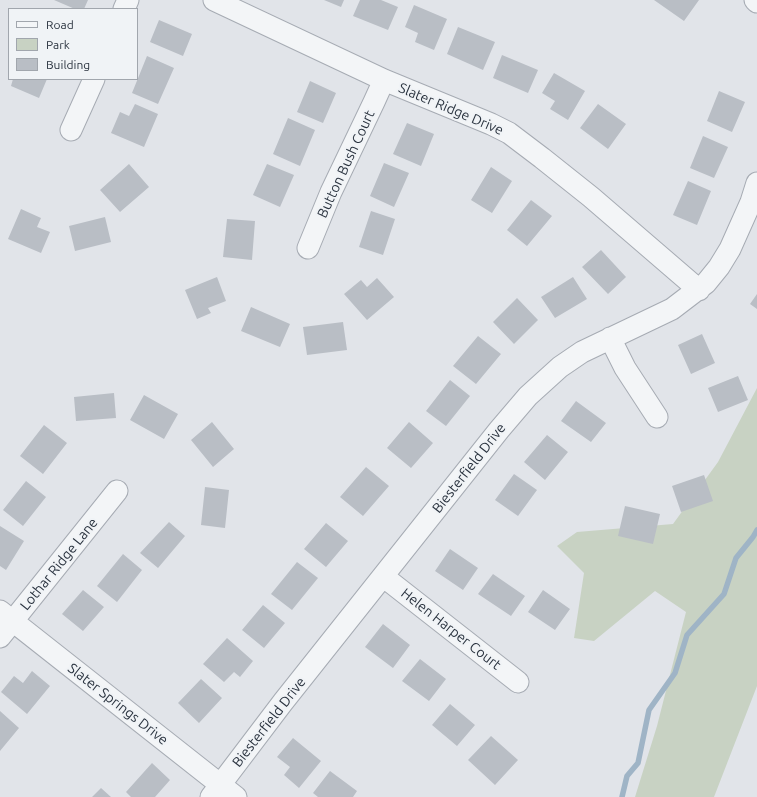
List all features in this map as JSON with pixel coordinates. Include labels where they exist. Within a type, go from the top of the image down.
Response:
[{"type":"street","name":"Slater Ridge Drive","points":[[214,0],[384,80],[491,124],[509,133],[585,192],[699,290]]},
{"type":"street","points":[[71,130],[94,80]]},
{"type":"street","name":"Button Bush Court","points":[[308,248],[331,192],[384,80]]},
{"type":"street","name":"Biesterfield Drive","points":[[223,793],[284,702],[499,430],[528,396],[560,367],[582,352],[672,309],[699,290],[719,267],[730,249],[751,202],[757,183]]},
{"type":"street","points":[[610,338],[625,368],[656,417]]},
{"type":"street","name":"Lothar Ridge Lane","points":[[0,637],[6,616],[117,491]]},
{"type":"street","name":"Helen Harper Court","points":[[384,576],[518,682]]},
{"type":"street","name":"Slater Springs Drive","points":[[6,616],[223,793]]},
{"type":"green space","points":[[757,388],[757,686],[714,797],[635,797],[657,726],[686,612],[655,591],[594,641],[574,638],[584,573],[557,546],[577,532],[673,524],[718,462]]},
{"type":"building","points":[[54,0],[88,0],[84,8],[73,8]]},
{"type":"building","points":[[324,0],[344,0],[341,7]]},
{"type":"building","points":[[360,0],[381,0],[398,7],[388,30],[353,16]]},
{"type":"building","points":[[654,0],[699,0],[684,21]]},
{"type":"building","points":[[414,5],[447,19],[434,50],[415,42],[418,33],[405,27]]},
{"type":"building","points":[[159,20],[192,34],[183,56],[150,42]]},
{"type":"building","points":[[458,27],[495,42],[483,70],[447,54]]},
{"type":"building","points":[[502,55],[538,70],[528,93],[493,78]]},
{"type":"building","points":[[147,56],[174,68],[158,104],[132,93]]},
{"type":"building","points":[[554,73],[585,91],[568,120],[550,109],[555,101],[542,93]]},
{"type":"building","points":[[13,80],[47,80],[39,98],[11,86]]},
{"type":"building","points":[[310,81],[336,93],[323,123],[297,112]]},
{"type":"building","points":[[719,91],[745,102],[732,132],[707,121]]},
{"type":"building","points":[[135,104],[158,114],[144,147],[111,133],[120,112],[129,116]]},
{"type":"building","points":[[598,104],[626,124],[608,149],[580,128]]},
{"type":"building","points":[[288,118],[315,130],[300,166],[273,154]]},
{"type":"building","points":[[407,123],[434,134],[421,166],[393,154]]},
{"type":"building","points":[[703,136],[728,147],[714,178],[690,168]]},
{"type":"building","points":[[384,163],[409,173],[394,207],[370,196]]},
{"type":"building","points":[[129,164],[149,187],[120,212],[100,190]]},
{"type":"building","points":[[267,164],[294,175],[280,207],[253,195]]},
{"type":"building","points":[[491,167],[512,181],[492,213],[471,200]]},
{"type":"building","points":[[688,181],[711,191],[697,225],[673,215]]},
{"type":"building","points":[[531,200],[552,216],[527,246],[507,230]]},
{"type":"building","points":[[21,209],[41,218],[37,227],[50,232],[41,253],[8,239]]},
{"type":"building","points":[[371,211],[395,219],[383,255],[359,247]]},
{"type":"building","points":[[105,217],[111,242],[75,251],[69,226]]},
{"type":"building","points":[[227,219],[255,221],[252,260],[223,257]]},
{"type":"building","points":[[601,250],[626,277],[608,294],[582,267]]},
{"type":"building","points":[[217,277],[226,301],[208,308],[211,313],[197,319],[185,290]]},
{"type":"building","points":[[573,277],[587,299],[555,318],[541,297]]},
{"type":"building","points":[[377,278],[394,297],[367,320],[344,294],[361,280],[367,287]]},
{"type":"building","points":[[757,294],[757,309],[750,304]]},
{"type":"building","points":[[517,298],[538,320],[514,344],[493,322]]},
{"type":"building","points":[[251,307],[290,324],[280,347],[241,331]]},
{"type":"building","points":[[343,322],[347,350],[307,355],[303,327]]},
{"type":"building","points":[[702,334],[715,363],[691,374],[678,345]]},
{"type":"building","points":[[478,336],[501,354],[476,384],[453,366]]},
{"type":"building","points":[[738,376],[748,400],[718,412],[708,388]]},
{"type":"building","points":[[450,380],[470,396],[446,426],[426,411]]},
{"type":"building","points":[[114,393],[116,418],[76,421],[74,397]]},
{"type":"building","points":[[144,395],[178,414],[164,439],[130,420]]},
{"type":"building","points":[[576,401],[606,423],[591,442],[561,421]]},
{"type":"building","points":[[212,422],[234,449],[213,467],[191,440]]},
{"type":"building","points":[[409,422],[433,443],[411,468],[387,448]]},
{"type":"building","points":[[44,425],[67,443],[43,474],[20,456]]},
{"type":"building","points":[[547,435],[568,452],[545,480],[524,462]]},
{"type":"building","points":[[366,467],[389,486],[363,516],[340,497]]},
{"type":"building","points":[[514,474],[537,490],[518,516],[495,500]]},
{"type":"building","points":[[704,475],[713,501],[681,512],[672,486]]},
{"type":"building","points":[[26,481],[46,497],[23,526],[3,510]]},
{"type":"building","points":[[205,487],[229,490],[225,528],[201,525]]},
{"type":"building","points":[[625,506],[660,514],[653,544],[618,536]]},
{"type":"building","points":[[169,522],[185,536],[158,568],[140,553]]},
{"type":"building","points":[[326,523],[348,541],[326,567],[304,549]]},
{"type":"building","points":[[0,526],[24,541],[6,570],[0,566]]},
{"type":"building","points":[[450,549],[478,568],[463,590],[435,571]]},
{"type":"building","points":[[123,554],[142,570],[117,602],[97,586]]},
{"type":"building","points":[[297,562],[318,578],[292,610],[271,594]]},
{"type":"building","points":[[493,574],[525,596],[511,616],[478,594]]},
{"type":"building","points":[[83,590],[104,607],[83,631],[62,614]]},
{"type":"building","points":[[543,590],[570,609],[555,630],[528,612]]},
{"type":"building","points":[[263,605],[285,623],[264,648],[242,630]]},
{"type":"building","points":[[383,624],[410,645],[393,668],[365,647]]},
{"type":"building","points":[[227,638],[253,661],[240,677],[234,672],[224,682],[203,664]]},
{"type":"building","points":[[420,659],[446,679],[429,701],[402,681]]},
{"type":"building","points":[[32,671],[50,686],[27,714],[1,692],[14,676],[23,683]]},
{"type":"building","points":[[201,679],[222,698],[199,723],[178,703]]},
{"type":"building","points":[[450,704],[475,725],[457,746],[432,725]]},
{"type":"building","points":[[0,711],[19,728],[0,751]]},
{"type":"building","points":[[491,736],[518,760],[495,785],[468,760]]},
{"type":"building","points":[[293,738],[321,761],[299,788],[284,775],[290,767],[277,757]]},
{"type":"building","points":[[152,763],[170,780],[155,797],[131,797],[126,792]]},
{"type":"building","points":[[330,771],[357,791],[353,797],[318,797],[313,793]]},
{"type":"building","points":[[101,788],[111,797],[92,797]]},
{"type":"waterway","points":[[622,797],[627,776],[638,763],[649,710],[675,673],[687,635],[724,594],[736,558],[757,530]]}]
